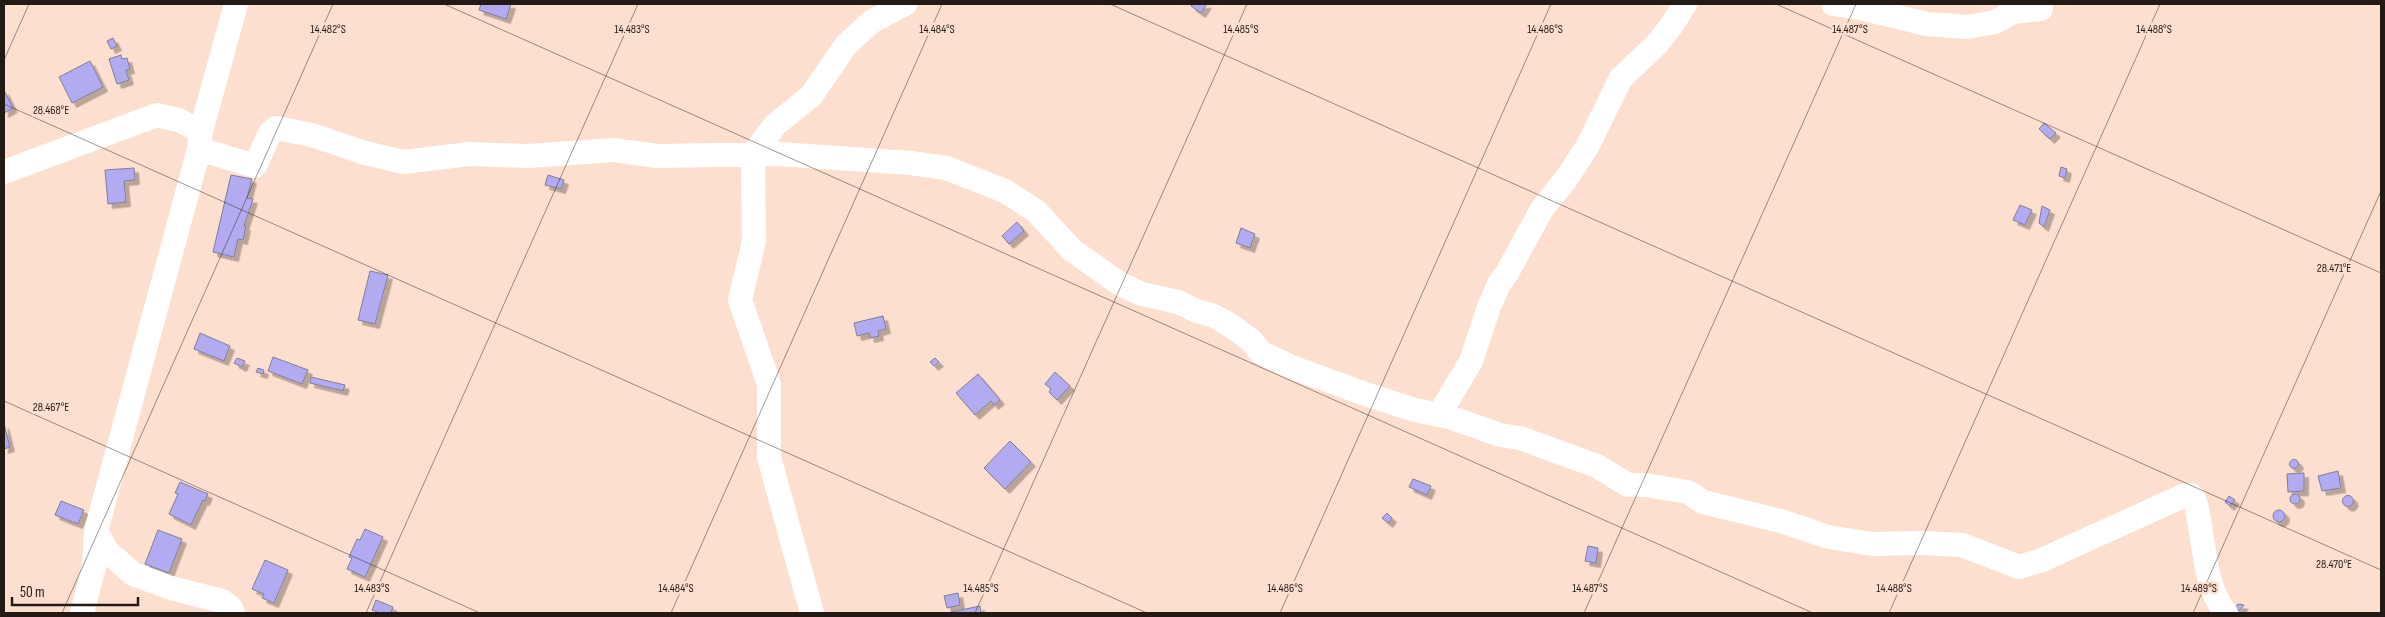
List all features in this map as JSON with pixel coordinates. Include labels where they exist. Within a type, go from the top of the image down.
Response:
[{"type":"street","points":[[82,613],[94,567],[96,531],[236,4]]},
{"type":"street","points":[[812,613],[769,457],[769,384],[740,300],[754,241],[752,154],[776,124],[811,96],[846,45],[871,22],[905,4]]},
{"type":"street","points":[[1439,415],[1471,361],[1489,307],[1499,284],[1542,209],[1566,179],[1587,147],[1621,78],[1657,44],[1672,25],[1684,4]]},
{"type":"street","points":[[1833,4],[1860,8],[1927,24],[1967,27],[1995,22],[2012,12],[2041,9]]},
{"type":"street","points":[[4,172],[157,115],[178,120],[200,140],[255,166],[271,130],[276,128],[312,135],[365,153],[404,162],[469,154],[528,156],[612,150],[658,156],[752,154],[828,157],[946,168],[1005,191],[1036,211],[1072,250],[1120,284],[1142,294],[1178,302],[1197,311],[1214,316],[1252,341],[1260,352],[1294,368],[1368,395],[1500,435],[1520,438],[1597,466],[1628,485],[1644,484],[1688,492],[1703,502],[1781,522],[1828,537],[1872,544],[1920,543],[1962,546],[2019,567],[2042,560],[2183,496],[2191,495],[2196,504],[2208,575],[2217,599],[2226,613]]},
{"type":"street","points":[[96,531],[107,552],[133,574],[171,588],[222,601],[231,608],[233,613]]},
{"type":"building","points":[[481,4],[511,4],[506,19],[479,10]]},
{"type":"building","points":[[1193,4],[1207,4],[1201,13],[1191,6]]},
{"type":"building","points":[[113,38],[117,46],[111,49],[107,41]]},
{"type":"building","points":[[121,55],[122,59],[127,58],[130,69],[126,70],[129,80],[117,84],[109,59]]},
{"type":"building","points":[[90,61],[103,87],[72,103],[59,77]]},
{"type":"building","points":[[4,90],[13,108],[4,113]]},
{"type":"building","points":[[2044,123],[2056,133],[2050,139],[2039,129]]},
{"type":"building","points":[[2061,167],[2067,169],[2065,178],[2059,176]]},
{"type":"building","points":[[134,168],[135,180],[124,181],[126,202],[108,204],[105,170]]},
{"type":"building","points":[[231,175],[252,179],[247,198],[253,199],[244,226],[246,226],[243,240],[238,239],[234,257],[213,252]]},
{"type":"building","points":[[548,175],[564,180],[561,189],[545,185]]},
{"type":"building","points":[[2020,205],[2032,210],[2025,225],[2013,220]]},
{"type":"building","points":[[2042,206],[2050,210],[2044,227],[2039,223]]},
{"type":"building","points":[[1017,222],[1024,231],[1009,244],[1002,236]]},
{"type":"building","points":[[1241,228],[1255,234],[1250,248],[1236,243]]},
{"type":"building","points":[[370,271],[388,275],[375,324],[358,320]]},
{"type":"building","points":[[883,316],[886,329],[878,331],[879,336],[870,338],[869,333],[857,336],[854,323]]},
{"type":"building","points":[[200,333],[230,346],[224,361],[194,349]]},
{"type":"building","points":[[273,357],[308,370],[302,384],[268,371]]},
{"type":"building","points":[[237,358],[245,361],[242,367],[234,363]]},
{"type":"building","points":[[935,358],[939,362],[934,366],[930,362]]},
{"type":"building","points":[[258,368],[264,370],[263,374],[256,372]]},
{"type":"building","points":[[1055,372],[1070,386],[1057,400],[1049,392],[1051,389],[1045,384]]},
{"type":"building","points":[[978,374],[1000,400],[994,405],[991,401],[975,415],[956,393]]},
{"type":"building","points":[[311,377],[345,385],[343,391],[310,383]]},
{"type":"building","points":[[4,424],[10,447],[4,449]]},
{"type":"building","points":[[1010,441],[1031,462],[1005,489],[984,468]]},
{"type":"building","points":[[2294,460],[2298,464],[2294,468],[2290,464]]},
{"type":"building","points":[[2338,471],[2341,488],[2322,491],[2318,476]]},
{"type":"building","points":[[2304,473],[2304,491],[2288,492],[2287,474]]},
{"type":"building","points":[[1413,479],[1431,486],[1427,495],[1409,487]]},
{"type":"building","points":[[180,482],[208,494],[191,525],[169,514],[178,494],[175,493]]},
{"type":"building","points":[[2295,494],[2300,499],[2295,504],[2290,499]]},
{"type":"building","points":[[2229,496],[2235,500],[2230,506],[2225,502]]},
{"type":"building","points":[[2346,496],[2350,496],[2353,501],[2352,505],[2346,506],[2343,503],[2343,499]]},
{"type":"building","points":[[61,501],[84,510],[78,524],[55,515]]},
{"type":"building","points":[[2281,510],[2284,511],[2284,521],[2277,522],[2274,521],[2273,514],[2274,511]]},
{"type":"building","points":[[1387,513],[1392,518],[1388,523],[1382,518]]},
{"type":"building","points":[[365,529],[383,537],[365,577],[347,569],[352,558],[349,557],[357,539],[360,540]]},
{"type":"building","points":[[158,530],[182,539],[169,573],[145,564]]},
{"type":"building","points":[[1588,546],[1598,548],[1596,563],[1585,561]]},
{"type":"building","points":[[265,560],[288,570],[274,603],[262,598],[264,594],[252,589]]},
{"type":"building","points":[[958,593],[960,605],[947,608],[944,596]]},
{"type":"building","points":[[376,600],[393,607],[391,613],[380,613],[372,610]]},
{"type":"building","points":[[2238,604],[2244,605],[2239,611],[2234,609]]},
{"type":"building","points":[[980,606],[981,613],[947,613]]}]
